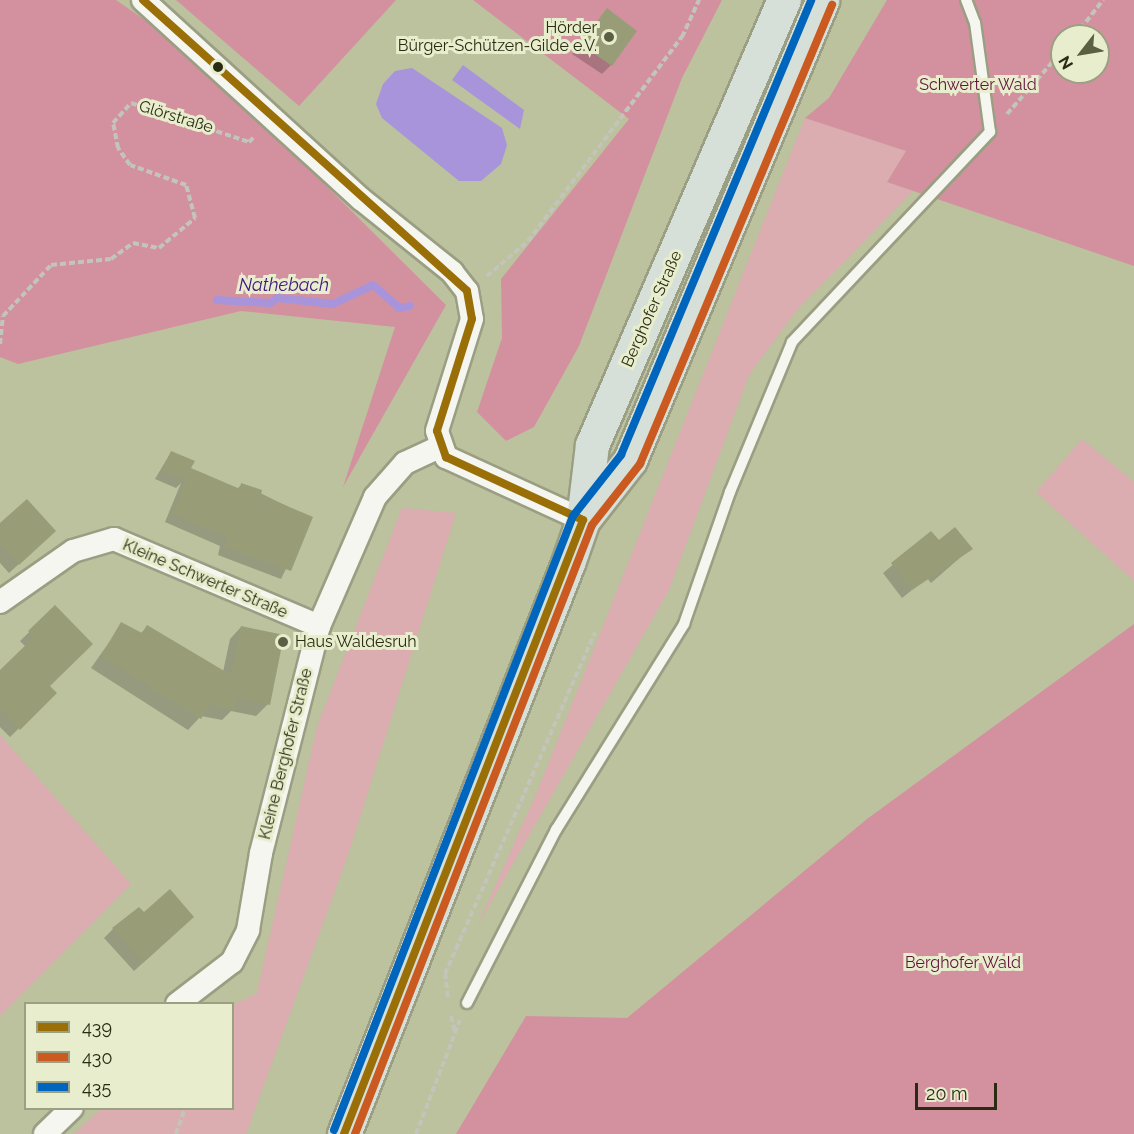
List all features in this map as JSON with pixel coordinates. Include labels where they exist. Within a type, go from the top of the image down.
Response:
[{"type":"main road","name":"Berghofer Straße","points":[[344,1134],[583,520],[592,445],[784,0]]},
{"type":"main road","name":"Berghofer Straße","points":[[583,520],[630,460],[772,115],[822,0]]},
{"type":"street","points":[[143,0],[273,118],[452,272],[467,291],[472,319],[441,412],[441,446],[454,463],[583,520]]},
{"type":"street","name":"Kleine Berghofer Straße","points":[[180,1002],[232,962],[248,930],[261,853],[319,627],[387,478],[405,463],[441,446]]},
{"type":"street","name":"Kleine Schwerter Straße","points":[[0,602],[73,551],[114,539],[319,627]]},
{"type":"street","points":[[45,1134],[70,1110]]},
{"type":"lane","points":[[467,1003],[556,830],[684,624],[730,492],[792,342],[990,132],[975,23],[966,0]]},
{"type":"path","points":[[467,291],[528,241],[682,37],[699,0]]},
{"type":"path","points":[[1084,24],[1103,0]]},
{"type":"path","points":[[990,132],[1050,64]]},
{"type":"path","name":"Glörstraße","points":[[0,342],[3,316],[51,265],[111,260],[133,243],[159,248],[195,218],[186,184],[130,165],[118,148],[113,123],[131,103],[249,141],[273,118]]},
{"type":"path","points":[[454,1034],[444,974],[595,633]]},
{"type":"path","points":[[416,1134],[467,1003]]},
{"type":"path","points":[[176,1134],[184,1110]]},
{"type":"shaded area","points":[[463,65],[524,110],[520,129],[452,80]]},
{"type":"shaded area","points":[[412,68],[502,128],[507,145],[501,164],[481,181],[459,181],[382,118],[376,104],[383,84],[395,71]]},
{"type":"shaded area","points":[[805,118],[906,151],[887,182],[913,191],[796,311],[749,375],[669,590],[477,927],[537,792]]},
{"type":"shaded area","points":[[1082,439],[1134,482],[1134,581],[1036,492]]},
{"type":"shaded area","points":[[402,508],[456,513],[348,855],[246,1134],[74,1134],[100,1110],[234,1110],[234,1004],[257,993],[317,727]]},
{"type":"shaded area","points":[[0,735],[131,884],[0,1016]]},
{"type":"green space","points":[[0,0],[116,0],[148,22],[287,147],[446,305],[343,487],[395,327],[241,311],[18,364],[0,357]]},
{"type":"green space","points":[[176,0],[396,0],[299,106]]},
{"type":"green space","points":[[473,0],[722,0],[682,78],[579,346],[534,427],[506,441],[477,412],[502,338],[501,279],[629,119]]},
{"type":"green space","name":"Schwerter Wald","points":[[887,0],[1134,0],[1134,266],[887,182],[906,151],[805,118],[829,98]]},
{"type":"green space","name":"Berghofer Wald","points":[[1134,624],[1134,1134],[456,1134],[526,1016],[627,1018],[867,819]]},
{"type":"building","name":"Hörder Bürger-Schützen-Gilde e.V.","points":[[607,8],[637,31],[612,66],[580,44]]},
{"type":"building","points":[[171,451],[195,461],[191,468],[240,489],[241,483],[262,490],[261,495],[313,517],[291,571],[225,547],[227,537],[172,514],[191,469],[186,480],[162,471]]},
{"type":"building","points":[[27,499],[56,531],[19,565],[0,545],[0,523]]},
{"type":"building","points":[[955,527],[973,549],[912,590],[891,563],[931,531],[939,540]]},
{"type":"building","points":[[55,605],[93,644],[50,686],[57,693],[20,730],[0,709],[0,670],[34,637],[28,631]]},
{"type":"building","points":[[121,622],[142,633],[147,625],[231,675],[241,626],[284,635],[270,705],[238,698],[235,709],[210,704],[201,719],[101,656]]},
{"type":"building","points":[[170,889],[194,917],[143,963],[112,928],[139,907],[144,912]]},
{"type":"waterway","name":"Nathebach","points":[[217,300],[270,303],[278,298],[333,304],[373,285],[399,308],[410,306]]},
{"type":"transit line","name":"439","points":[[143,0],[467,291],[472,319],[437,431],[446,457],[583,520]]},
{"type":"transit line","name":"435","points":[[334,1130],[573,516],[621,455],[811,0]]},
{"type":"transit line","name":"430","points":[[355,1134],[592,525],[640,464],[832,4]]},
{"type":"transit line","name":"439","points":[[344,1134],[583,520]]},
{"type":"place","name":"Hörder Bürger-Schützen-Gilde e.V.","points":[[609,37]]},
{"type":"place","name":"Haus Waldesruh","points":[[283,642]]}]
